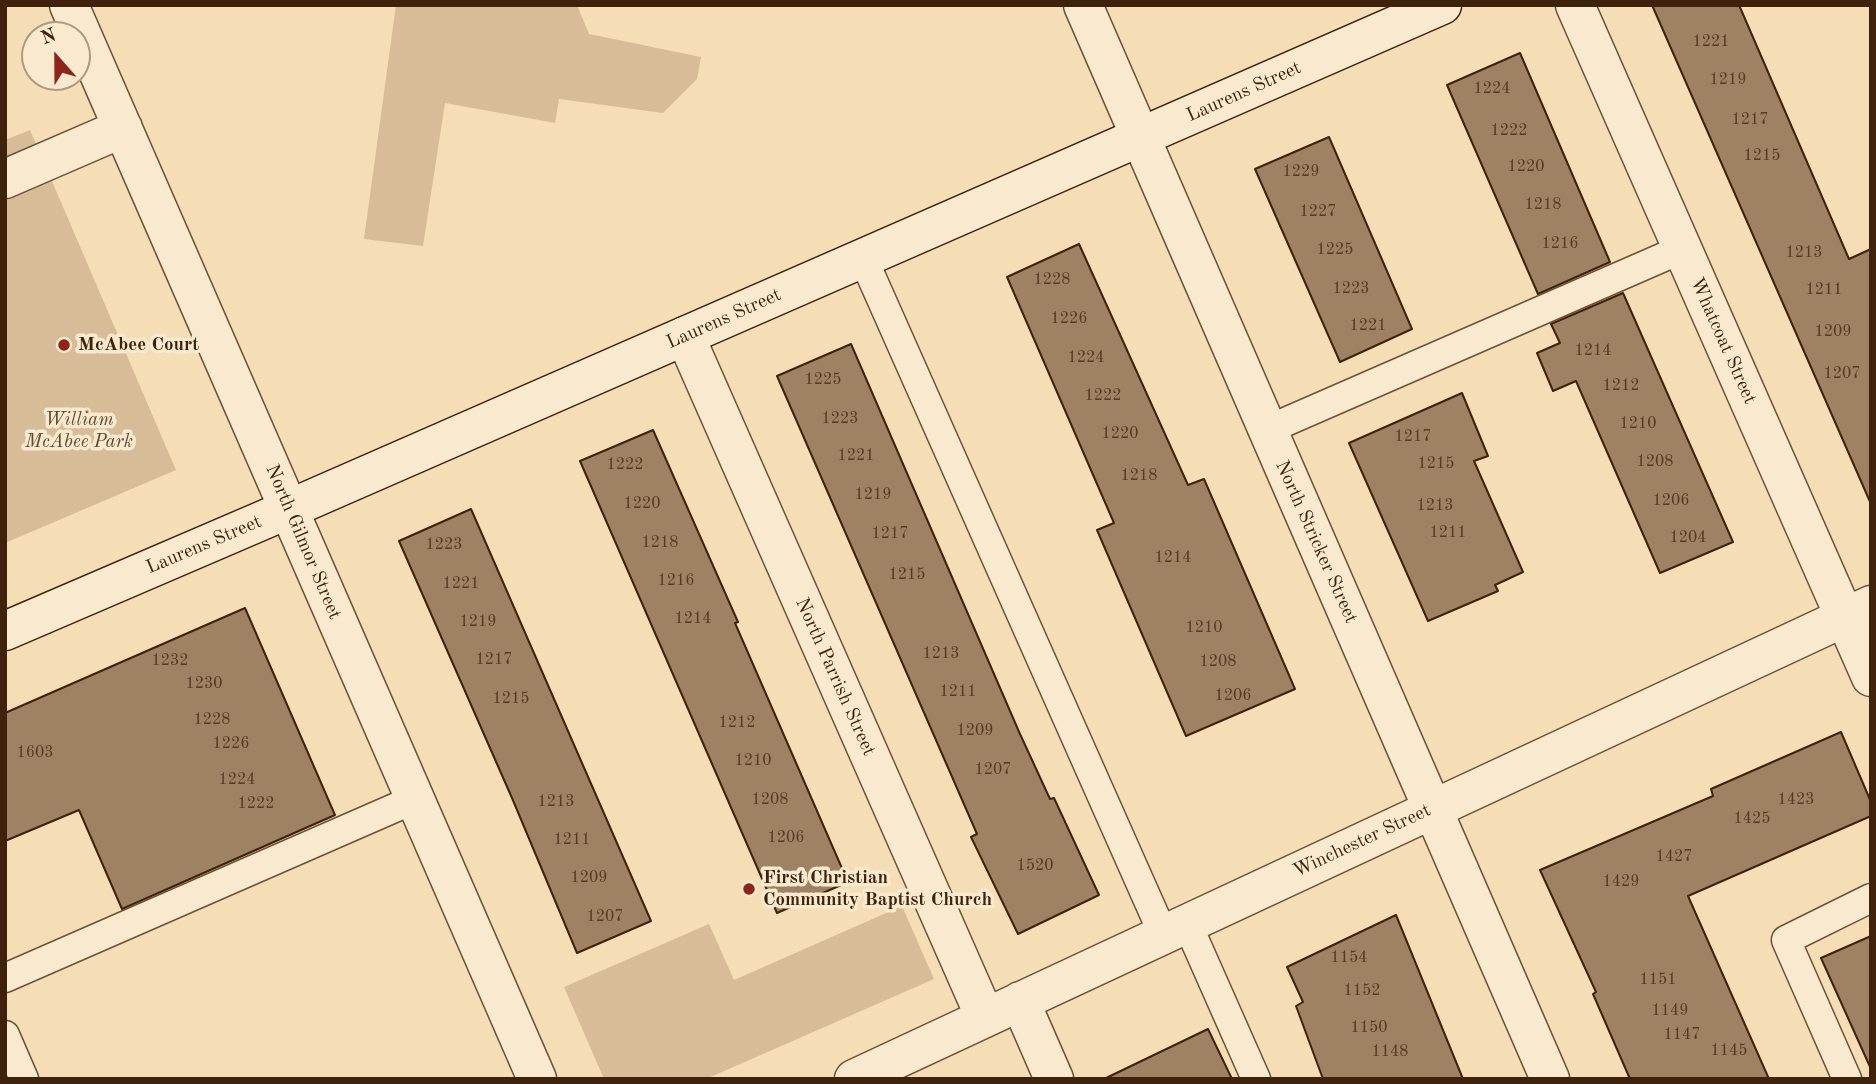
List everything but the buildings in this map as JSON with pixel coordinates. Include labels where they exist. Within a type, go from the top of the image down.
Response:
[{"type":"street","name":"North Gilmor Street","points":[[69,5],[537,1079]]},
{"type":"street","name":"North Stricker Street","points":[[1083,5],[1550,1079]]},
{"type":"street","name":"Laurens Street","points":[[5,631],[1442,5]]},
{"type":"street","name":"Whatcoat Street","points":[[1575,5],[1682,248],[1857,611],[1871,677]]},
{"type":"street","points":[[5,178],[122,128]]},
{"type":"street","name":"North Parrish Street","points":[[685,336],[985,1017]]},
{"type":"street","name":"Winchester Street","points":[[857,1078],[1857,611]]},
{"type":"street","points":[[1020,1001],[1054,1079]]},
{"type":"lane","points":[[1268,430],[1682,248]]},
{"type":"lane","points":[[863,258],[1175,929],[1256,1079]]},
{"type":"lane","points":[[5,978],[415,799]]},
{"type":"lane","points":[[1847,1079],[1786,940],[1871,898]]},
{"type":"lane","points":[[5,1035],[24,1079]]},
{"type":"green space","points":[[396,5],[577,5],[589,34],[701,57],[697,79],[663,113],[559,99],[555,123],[445,103],[423,246],[364,239]]},
{"type":"green space","name":"William McAbee Park","points":[[30,130],[176,470],[5,543],[5,140]]},
{"type":"green space","points":[[902,906],[934,979],[706,1079],[604,1079],[564,987],[709,924],[734,980]]},
{"type":"place","name":"McAbee Court","points":[[64,345]]},
{"type":"place","name":"First Christian Community Baptist Church","points":[[749,889]]}]
